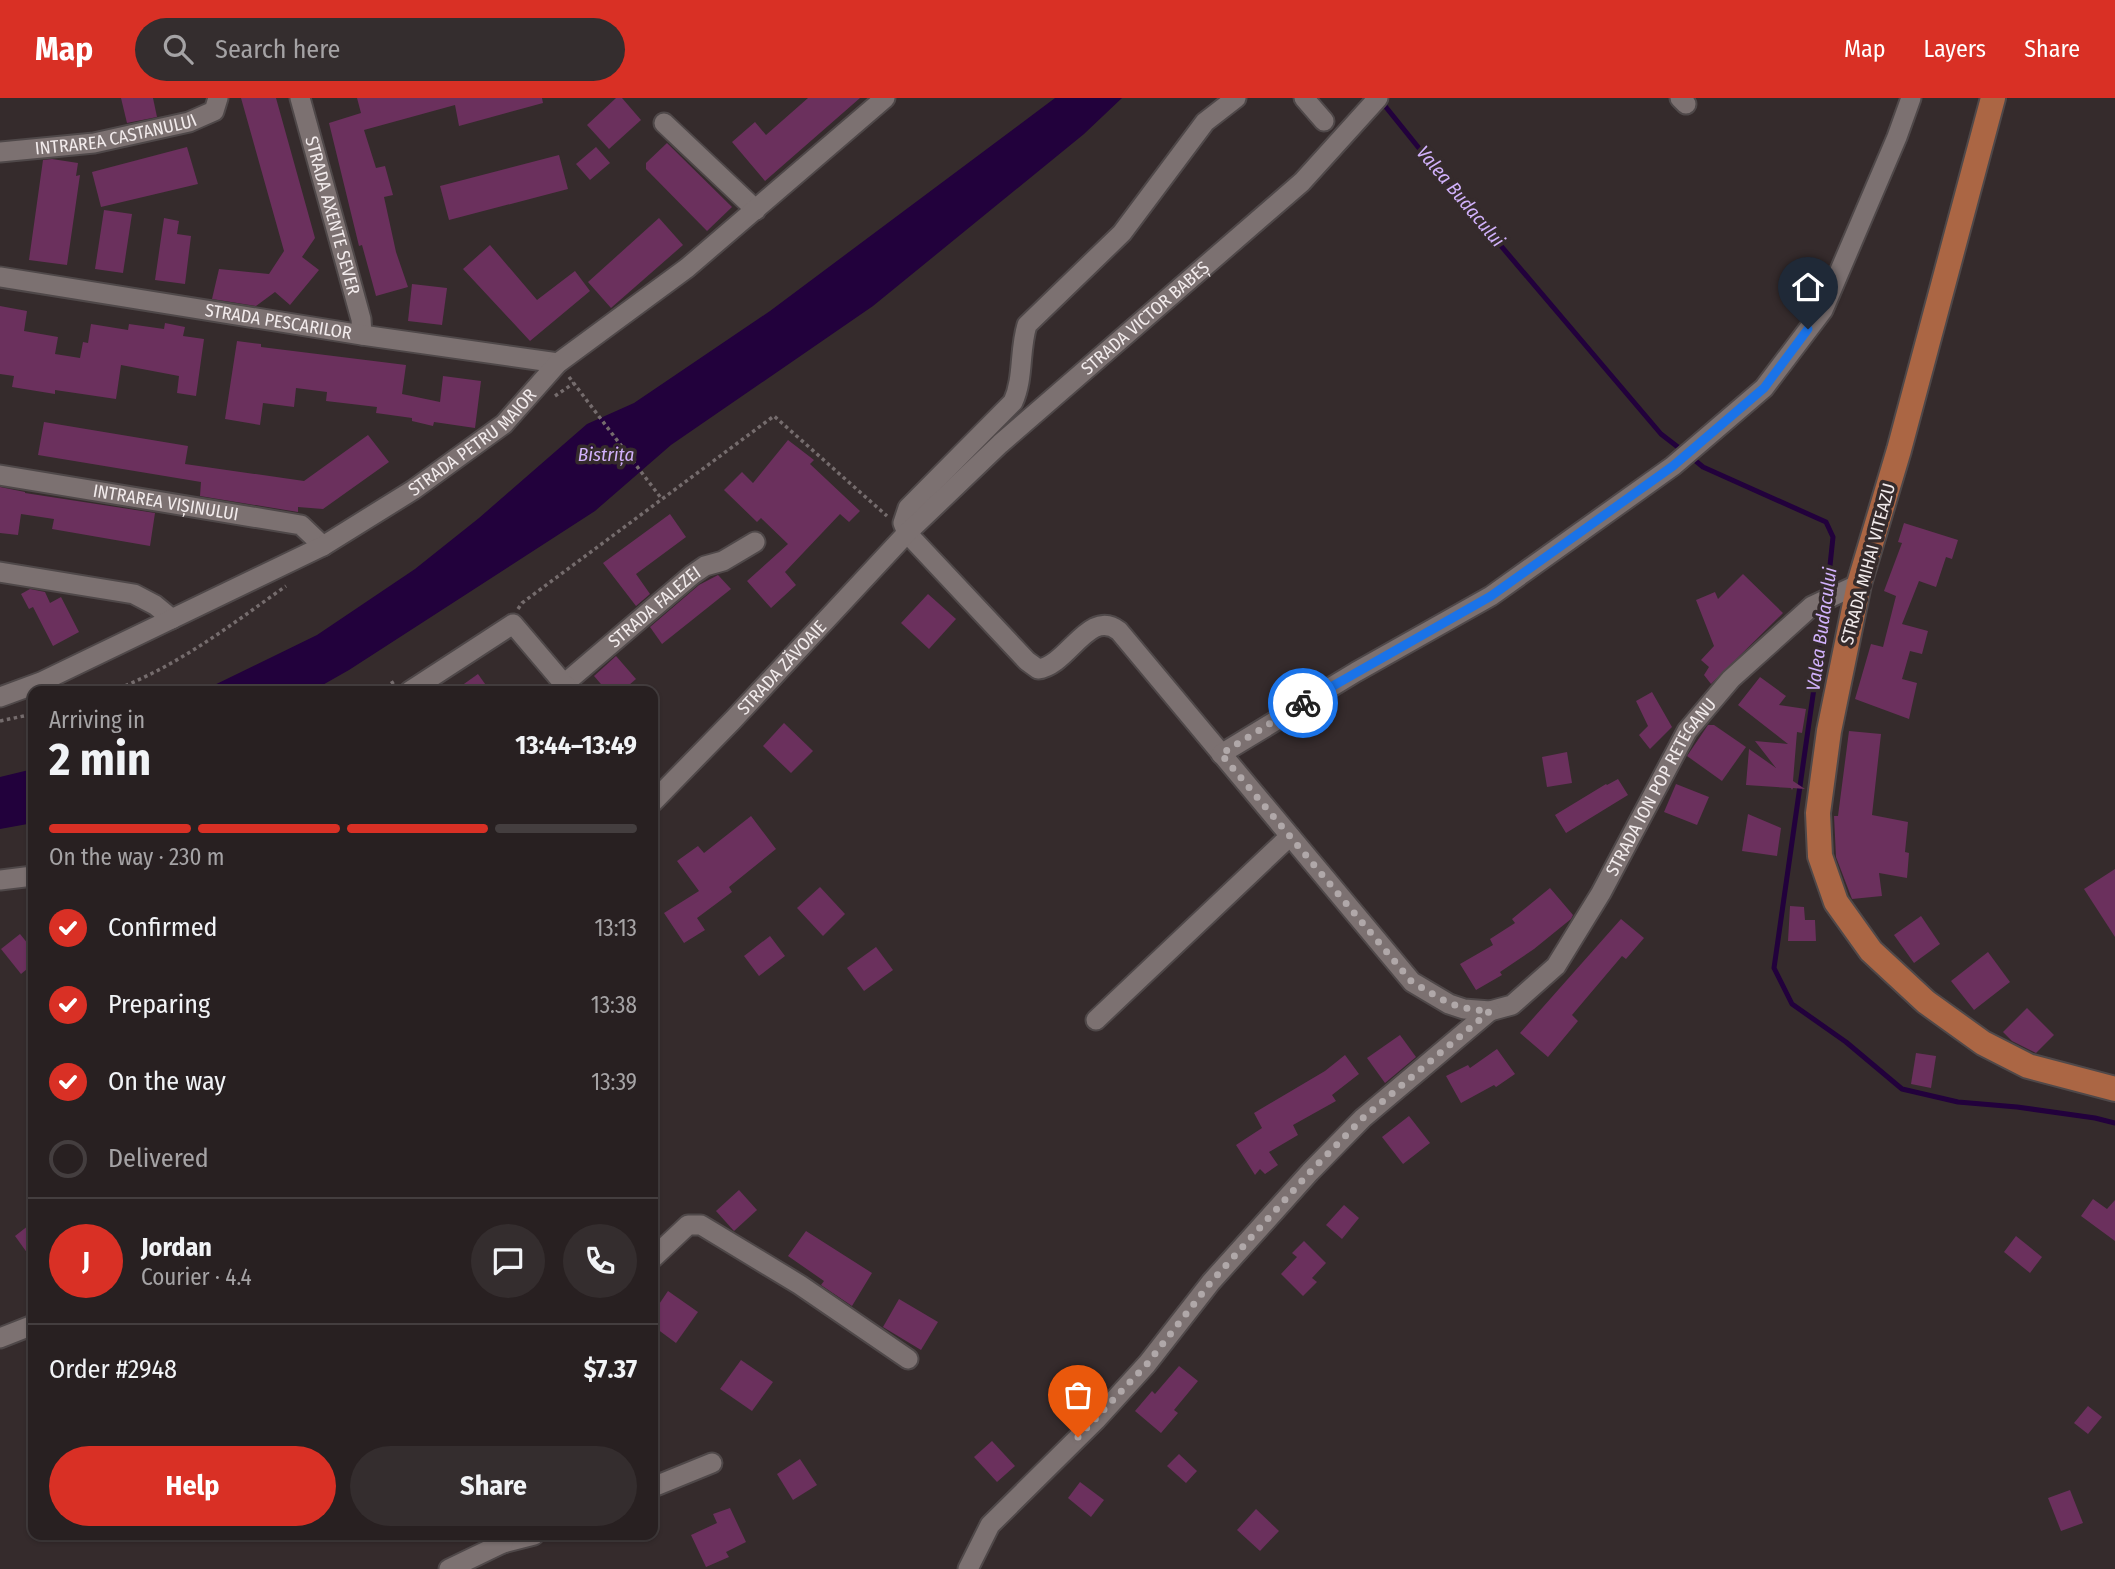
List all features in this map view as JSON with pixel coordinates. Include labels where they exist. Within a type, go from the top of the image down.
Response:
[{"type":"main road","name":"STRADA MIHAI VITEAZU","points":[[1993,98],[1899,450],[1850,589],[1818,813],[1820,856],[1836,902],[1871,951],[1926,1002],[1983,1043],[2028,1066],[2115,1089]]},
{"type":"street","name":"INTRAREA CASTANULUI","points":[[0,152],[94,143],[189,122],[214,111],[218,98]]},
{"type":"street","name":"STRADA AXENTE SEVER","points":[[300,98],[361,319],[362,335]]},
{"type":"street","name":"STRADA PETRU MAIOR","points":[[31,686],[323,545],[413,490],[504,424],[558,363],[687,268],[885,98]]},
{"type":"street","points":[[1236,98],[1205,122],[1122,233],[1027,325],[1021,343],[1018,391],[1013,402],[908,508],[903,523],[907,533],[1027,662],[1038,669],[1051,664],[1096,625],[1102,623],[1114,626],[1412,982],[1449,1004],[1464,1009],[1490,1011]]},
{"type":"street","points":[[1304,98],[1324,121]]},
{"type":"street","points":[[1221,754],[1356,672],[1491,596],[1673,466],[1764,388],[1823,310],[1897,138],[1911,98]]},
{"type":"street","name":"STRADA VICTOR BABEȘ","points":[[907,533],[1000,444],[1302,182],[1375,102]]},
{"type":"street","points":[[664,123],[756,210]]},
{"type":"street","name":"STRADA PESCARILOR","points":[[0,277],[362,335],[558,363]]},
{"type":"street","name":"INTRAREA VIȘINULUI","points":[[0,475],[301,525],[323,545]]},
{"type":"street","name":"STRADA ZĂVOAIE","points":[[658,793],[742,710],[907,533]]},
{"type":"street","name":"STRADA FALEZEI","points":[[569,686],[692,575],[755,542]]},
{"type":"street","points":[[0,572],[134,594],[155,605],[172,620]]},
{"type":"street","name":"STRADA ION POP RETEGANU","points":[[968,1569],[990,1525],[1096,1420],[1147,1364],[1211,1282],[1310,1172],[1363,1118],[1490,1011],[1512,1005],[1556,966],[1601,893],[1687,732],[1731,679],[1812,606],[1850,589]]},
{"type":"street","points":[[418,686],[513,624]]},
{"type":"street","name":"STRADA FALEZEI","points":[[513,624],[565,686]]},
{"type":"street","name":"STRADA PETRU MAIOR","points":[[0,697],[28,687]]},
{"type":"street","points":[[1096,1020],[1290,836]]},
{"type":"street","points":[[0,880],[28,877]]},
{"type":"street","points":[[658,1253],[688,1225],[701,1225],[800,1284],[908,1359]]},
{"type":"street","points":[[0,1339],[28,1327]]},
{"type":"street","points":[[658,1485],[712,1462]]},
{"type":"street","points":[[449,1569],[499,1540]]},
{"type":"path","points":[[576,385],[661,498]]},
{"type":"path","points":[[513,624],[522,603],[774,416],[907,533]]},
{"type":"path","points":[[0,721],[28,715]]},
{"type":"water","name":"Bistrița","points":[[1055,98],[1122,98],[1084,134],[873,306],[671,445],[595,511],[321,686],[212,686],[317,635],[415,569],[479,518],[587,424],[634,403],[770,311]]},
{"type":"water","points":[[28,770],[28,824],[0,829],[0,777]]},
{"type":"building","points":[[121,98],[153,98],[157,117],[127,123]]},
{"type":"building","points":[[241,98],[276,98],[315,238],[302,257],[319,270],[290,305],[275,292],[256,306],[212,299],[219,269],[269,274],[284,251]]},
{"type":"building","points":[[357,98],[542,98],[543,103],[459,126],[455,105],[364,130],[376,168],[385,166],[393,195],[384,197],[396,252],[408,287],[376,296],[362,245],[359,246],[329,123],[361,113]]},
{"type":"building","points":[[616,98],[622,98],[641,120],[609,149],[587,125]]},
{"type":"building","points":[[808,98],[860,98],[765,181],[732,142],[755,122],[766,135]]},
{"type":"building","points":[[667,143],[732,207],[707,231],[646,169],[646,163]]},
{"type":"building","points":[[187,147],[198,184],[101,207],[92,172]]},
{"type":"building","points":[[596,147],[610,163],[590,180],[576,164]]},
{"type":"building","points":[[559,155],[568,189],[449,220],[440,186]]},
{"type":"building","points":[[43,160],[78,163],[76,176],[80,175],[67,265],[29,260]]},
{"type":"building","points":[[104,210],[132,214],[123,273],[95,269]]},
{"type":"building","points":[[164,218],[179,221],[177,234],[191,236],[185,284],[155,280]]},
{"type":"building","points":[[659,218],[683,245],[611,308],[588,282]]},
{"type":"building","points":[[490,245],[537,300],[575,271],[590,291],[530,341],[463,269]]},
{"type":"building","points":[[412,284],[447,288],[442,325],[408,321]]},
{"type":"building","points":[[0,306],[27,311],[24,331],[58,337],[55,354],[80,358],[83,342],[88,343],[91,324],[128,330],[129,324],[164,329],[165,323],[185,327],[183,336],[204,339],[196,396],[177,393],[179,376],[121,365],[116,399],[12,387],[14,376],[0,374]]},
{"type":"building","points":[[237,341],[261,344],[261,347],[406,365],[402,394],[440,402],[443,376],[481,381],[475,428],[434,422],[433,426],[412,421],[412,418],[376,413],[377,407],[326,401],[327,392],[296,388],[294,407],[263,403],[260,425],[225,419]]},
{"type":"building","points":[[44,422],[188,446],[185,464],[304,481],[368,435],[389,462],[323,509],[298,507],[298,512],[200,496],[201,482],[38,455]]},
{"type":"building","points":[[788,440],[814,460],[810,464],[860,511],[849,522],[840,514],[785,572],[796,585],[771,608],[747,581],[788,544],[761,518],[757,522],[724,490],[742,472],[753,483]]},
{"type":"building","points":[[0,487],[155,513],[150,546],[52,529],[54,519],[21,514],[18,535],[0,533]]},
{"type":"building","points":[[670,514],[686,537],[636,574],[650,594],[636,606],[603,563]]},
{"type":"building","points":[[1904,523],[1958,540],[1952,559],[1946,557],[1936,587],[1919,581],[1902,624],[1928,631],[1922,654],[1910,651],[1902,679],[1917,683],[1909,719],[1855,699],[1871,644],[1883,647],[1896,596],[1884,591],[1902,543],[1898,542]]},
{"type":"building","points":[[1743,574],[1783,613],[1711,684],[1704,675],[1709,667],[1701,660],[1714,646],[1696,600],[1715,592],[1718,599]]},
{"type":"building","points":[[718,575],[731,589],[662,644],[650,627],[699,585]]},
{"type":"building","points":[[30,589],[45,592],[50,603],[61,597],[79,632],[53,646],[33,607],[29,609],[21,594]]},
{"type":"building","points":[[928,594],[956,619],[929,649],[901,623]]},
{"type":"building","points":[[616,656],[636,679],[628,686],[603,686],[594,676]]},
{"type":"building","points":[[478,674],[486,686],[461,686]]},
{"type":"building","points":[[1760,677],[1786,696],[1779,705],[1806,709],[1802,733],[1797,732],[1793,781],[1805,789],[1746,785],[1749,749],[1776,768],[1755,741],[1788,744],[1738,705]]},
{"type":"building","points":[[1652,692],[1672,727],[1650,749],[1639,735],[1648,726],[1636,701]]},
{"type":"building","points":[[784,723],[813,751],[791,773],[763,746]]},
{"type":"building","points":[[1708,725],[1714,725],[1746,747],[1722,781],[1687,756]]},
{"type":"building","points":[[1849,731],[1881,734],[1872,815],[1908,822],[1905,852],[1909,853],[1907,878],[1879,873],[1882,896],[1852,899],[1836,857],[1834,816],[1838,816]]},
{"type":"building","points":[[1567,752],[1572,783],[1547,787],[1542,757]]},
{"type":"building","points":[[1618,779],[1628,795],[1566,833],[1555,815]]},
{"type":"building","points":[[1676,784],[1709,797],[1697,825],[1664,812]]},
{"type":"building","points":[[1748,814],[1781,828],[1777,856],[1742,851]]},
{"type":"building","points":[[751,816],[776,849],[729,887],[732,892],[697,918],[705,930],[684,943],[664,913],[699,891],[677,861],[698,846],[704,853]]},
{"type":"building","points":[[2115,869],[2115,937],[2084,889]]},
{"type":"building","points":[[820,887],[845,914],[823,936],[797,908]]},
{"type":"building","points":[[1550,888],[1573,915],[1571,919],[1500,972],[1502,975],[1476,990],[1460,964],[1493,945],[1490,939],[1515,923],[1512,919]]},
{"type":"building","points":[[1790,906],[1804,907],[1805,920],[1815,920],[1816,941],[1788,941]]},
{"type":"building","points":[[1921,916],[1940,944],[1914,963],[1894,935]]},
{"type":"building","points":[[1621,919],[1644,938],[1626,959],[1622,956],[1572,1015],[1578,1021],[1548,1057],[1520,1033]]},
{"type":"building","points":[[20,934],[28,944],[28,968],[21,974],[1,949]]},
{"type":"building","points":[[770,936],[785,956],[759,976],[744,956]]},
{"type":"building","points":[[876,947],[893,970],[864,991],[847,968]]},
{"type":"building","points":[[1988,952],[2010,982],[1974,1010],[1951,981]]},
{"type":"building","points":[[2027,1008],[2054,1035],[2036,1053],[2012,1041],[2003,1032]]},
{"type":"building","points":[[1400,1035],[1416,1057],[1385,1083],[1367,1058]]},
{"type":"building","points":[[1497,1049],[1515,1074],[1496,1087],[1494,1085],[1461,1103],[1446,1076],[1468,1065],[1470,1068]]},
{"type":"building","points":[[1916,1053],[1936,1056],[1931,1088],[1911,1084]]},
{"type":"building","points":[[1345,1055],[1359,1074],[1332,1095],[1336,1101],[1293,1125],[1298,1135],[1269,1152],[1278,1165],[1265,1174],[1260,1169],[1255,1175],[1236,1145],[1262,1128],[1254,1113],[1325,1071]]},
{"type":"building","points":[[1409,1116],[1430,1143],[1403,1164],[1382,1137]]},
{"type":"building","points":[[739,1190],[757,1210],[734,1231],[716,1211]]},
{"type":"building","points":[[2093,1199],[2107,1209],[2115,1200],[2115,1241],[2081,1216]]},
{"type":"building","points":[[1344,1205],[1359,1218],[1342,1239],[1326,1225]]},
{"type":"building","points":[[28,1226],[28,1254],[15,1236]]},
{"type":"building","points":[[806,1231],[872,1273],[852,1306],[821,1285],[824,1281],[788,1256]]},
{"type":"building","points":[[2016,1236],[2042,1257],[2030,1273],[2004,1252]]},
{"type":"building","points":[[1304,1241],[1326,1263],[1312,1278],[1317,1282],[1303,1296],[1281,1274],[1297,1257],[1292,1253]]},
{"type":"building","points":[[668,1291],[698,1312],[676,1343],[658,1330],[658,1306]]},
{"type":"building","points":[[899,1299],[938,1322],[921,1350],[883,1327]]},
{"type":"building","points":[[741,1360],[773,1382],[752,1411],[720,1389]]},
{"type":"building","points":[[1179,1366],[1198,1381],[1174,1410],[1178,1413],[1161,1433],[1135,1411],[1152,1391],[1155,1394]]},
{"type":"building","points":[[2088,1406],[2102,1417],[2088,1434],[2074,1423]]},
{"type":"building","points":[[992,1441],[1015,1466],[997,1482],[974,1457]]},
{"type":"building","points":[[1179,1454],[1197,1471],[1186,1483],[1167,1466]]},
{"type":"building","points":[[800,1459],[817,1485],[793,1500],[777,1474]]},
{"type":"building","points":[[1080,1482],[1104,1500],[1091,1517],[1068,1498]]},
{"type":"building","points":[[2070,1490],[2083,1523],[2061,1531],[2048,1498]]},
{"type":"building","points":[[730,1508],[746,1542],[726,1552],[729,1557],[706,1567],[691,1535],[717,1523],[713,1514]]},
{"type":"building","points":[[1256,1509],[1279,1531],[1260,1551],[1237,1530]]},
{"type":"waterway","name":"Valea Budacului","points":[[1381,101],[1661,434],[1683,451]]},
{"type":"waterway","name":"Valea Budacului","points":[[1691,457],[1703,467],[1826,522],[1833,537],[1827,594]]},
{"type":"waterway","name":"Valea Budacului","points":[[1826,604],[1774,968],[1792,1004],[1846,1042],[1902,1089],[1958,1102],[2017,1107],[2115,1123]]},
{"type":"way so far","points":[[1078,1437],[1147,1364],[1211,1282],[1310,1172],[1363,1118],[1490,1011],[1464,1009],[1449,1004],[1412,982],[1221,754],[1303,703]]},
{"type":"route","points":[[1303,703],[1491,596],[1673,466],[1764,388],[1808,329]]}]
